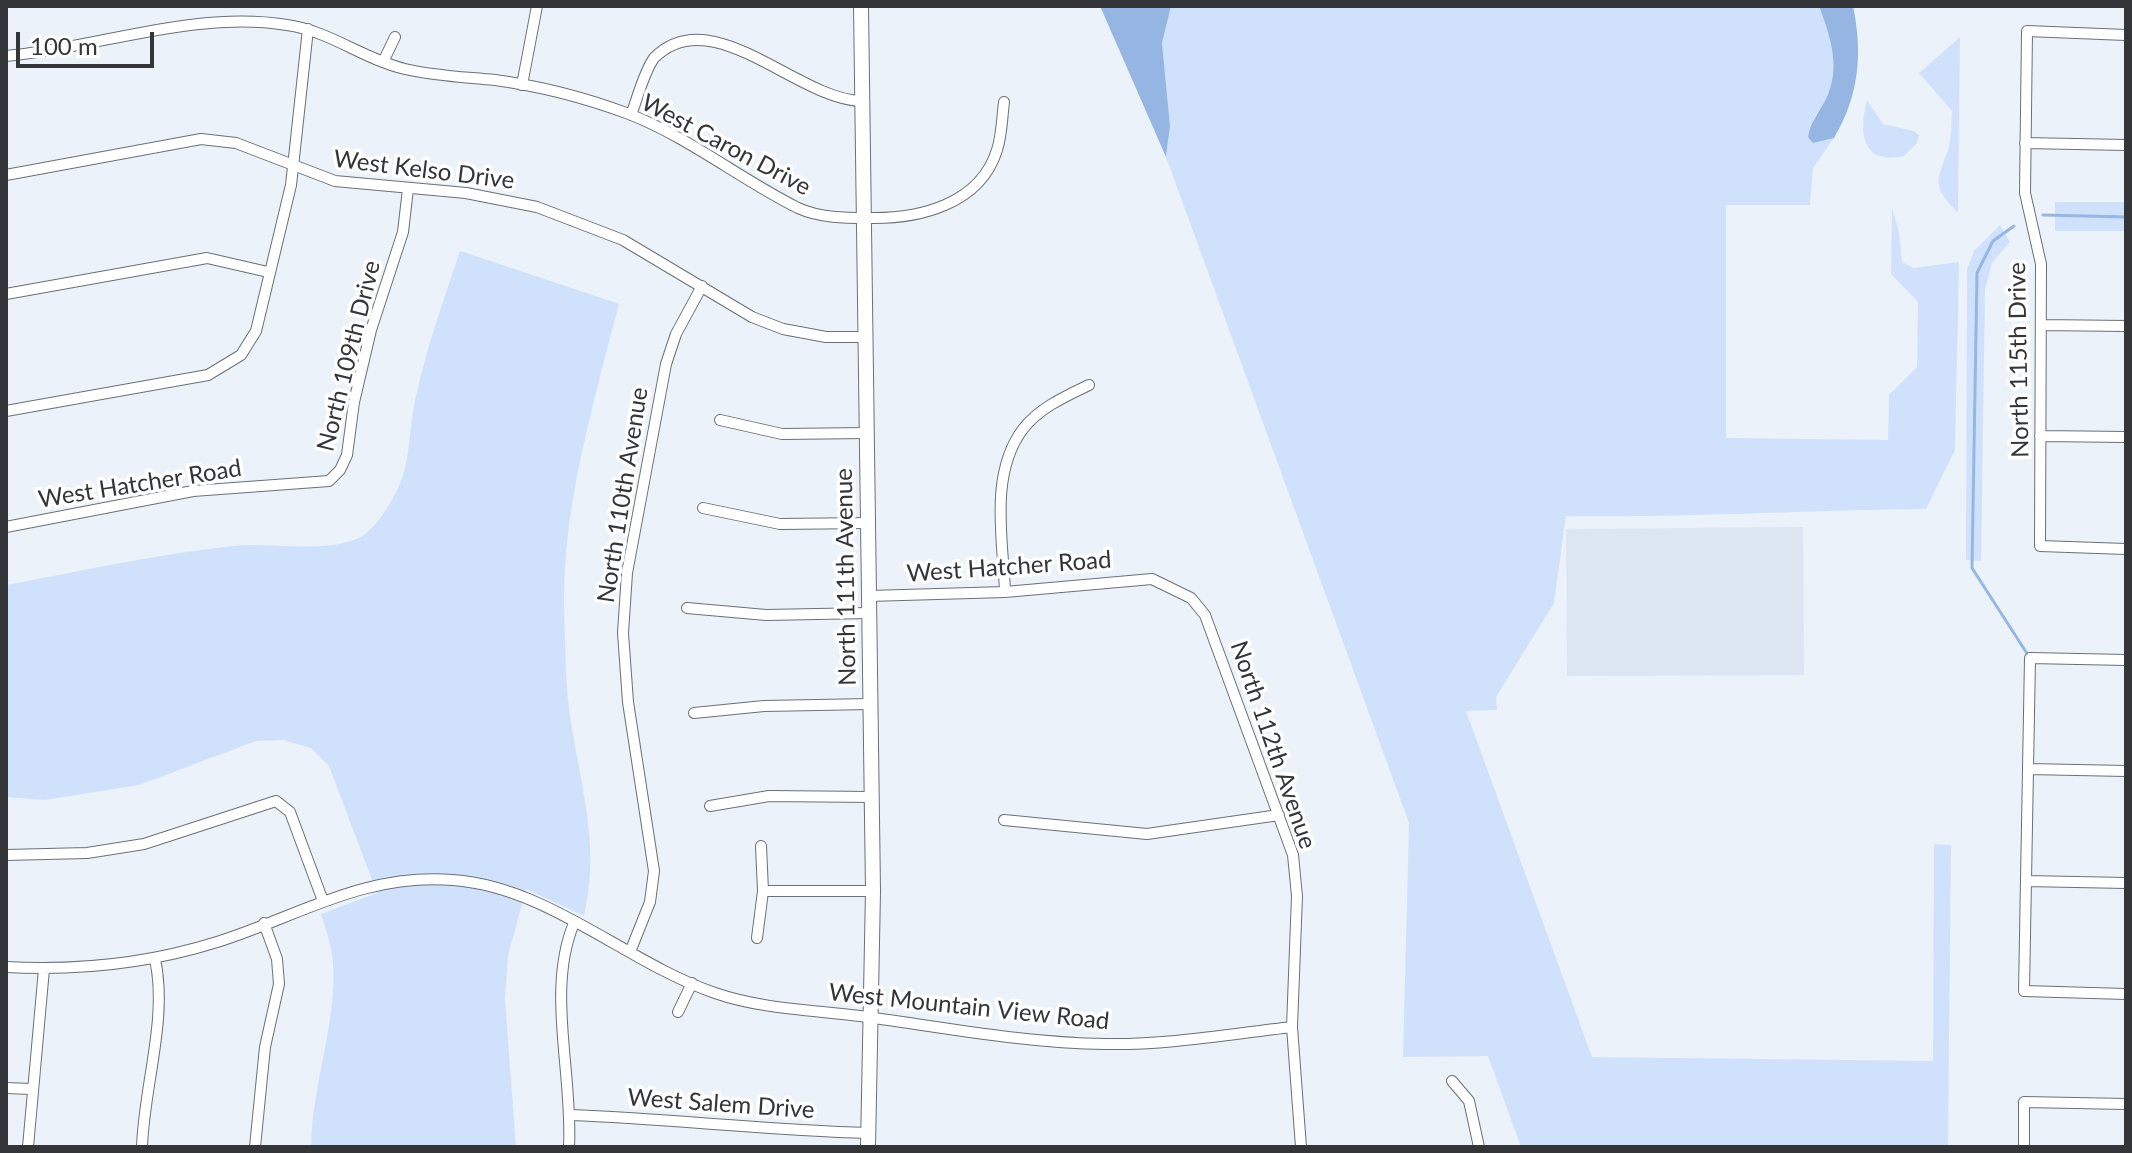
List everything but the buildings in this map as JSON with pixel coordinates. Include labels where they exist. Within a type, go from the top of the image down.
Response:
[{"type":"street","points":[[522,85],[537,6]]},
{"type":"street","name":"North 111th Avenue","points":[[861,6],[873,891],[873,1018],[868,1140]]},
{"type":"street","name":"West Caron Drive","points":[[6,56],[196,26],[272,24],[308,29],[383,62],[426,73],[522,85],[583,99],[631,115],[704,151],[798,208],[829,216],[863,218],[898,219],[923,215],[945,207],[964,194],[983,175],[997,150],[1004,102]]},
{"type":"street","points":[[6,411],[208,375],[235,361],[256,331],[294,167],[308,29]]},
{"type":"street","points":[[631,115],[655,57],[679,36],[700,31],[733,35],[836,98],[861,101]]},
{"type":"street","name":"North 115th Drive","points":[[2126,35],[2027,31],[2025,143],[2025,193],[2041,264],[2040,546],[2126,549]]},
{"type":"street","points":[[383,62],[395,37]]},
{"type":"street","name":"West Kelso Drive","points":[[6,175],[201,139],[236,143],[335,181],[503,198],[568,217],[623,240],[752,317],[783,329],[826,337],[865,337]]},
{"type":"street","points":[[2025,143],[2126,145]]},
{"type":"street","name":"North 109th Drive","points":[[329,481],[340,470],[347,455],[354,402],[371,330],[403,232],[408,189]]},
{"type":"street","points":[[6,294],[207,258],[268,272]]},
{"type":"street","name":"North 110th Avenue","points":[[630,952],[650,902],[654,871],[624,663],[627,573],[666,364],[676,334],[702,286]]},
{"type":"street","points":[[2041,325],[2126,326]]},
{"type":"street","points":[[1005,592],[1001,507],[1004,467],[1023,429],[1048,406],[1089,385]]},
{"type":"street","points":[[720,420],[782,434],[866,433]]},
{"type":"street","points":[[2040,436],[2126,437]]},
{"type":"street","name":"West Hatcher Road","points":[[6,527],[193,491],[329,481]]},
{"type":"street","points":[[703,508],[780,524],[868,523]]},
{"type":"street","name":"West Hatcher Road","points":[[869,596],[1005,592],[1152,579]]},
{"type":"street","name":"North 112th Avenue","points":[[1152,579],[1191,598],[1205,615],[1279,815],[1295,872],[1292,1027],[1301,1147]]},
{"type":"street","points":[[687,608],[766,615],[869,613]]},
{"type":"street","points":[[2126,660],[2030,658],[2024,991],[2126,994]]},
{"type":"street","points":[[694,713],[764,706],[870,704]]},
{"type":"street","points":[[2028,769],[2126,771]]},
{"type":"street","points":[[710,806],[769,796],[871,797]]},
{"type":"street","points":[[6,855],[87,853],[130,847],[178,835],[276,801],[286,807],[292,817],[323,901]]},
{"type":"street","points":[[1004,820],[1147,834],[1279,815]]},
{"type":"street","points":[[757,938],[763,891],[761,846]]},
{"type":"street","name":"West Mountain View Road","points":[[6,967],[102,967],[155,959],[219,942],[381,882],[457,880],[516,895],[692,983],[746,1001],[1050,1041],[1109,1044],[1292,1027]]},
{"type":"street","points":[[2026,881],[2126,883]]},
{"type":"street","points":[[763,891],[873,891]]},
{"type":"street","points":[[255,1147],[265,1047],[279,984],[277,959],[264,923]]},
{"type":"street","points":[[569,1147],[571,1115],[560,977],[564,950],[574,923]]},
{"type":"street","points":[[142,1147],[146,1091],[160,997],[155,959]]},
{"type":"street","points":[[28,1147],[44,969]]},
{"type":"street","points":[[678,1012],[692,983]]},
{"type":"street","points":[[1452,1081],[1469,1101],[1479,1147]]},
{"type":"street","points":[[6,1088],[31,1089]]},
{"type":"street","points":[[2024,1147],[2024,1102],[2126,1104]]},
{"type":"street","name":"West Salem Drive","points":[[571,1115],[647,1118],[868,1140]]},
{"type":"shaded area","points":[[1100,6],[1171,6],[1162,43],[1170,126],[1166,157]]},
{"type":"shaded area","points":[[1171,6],[1819,6],[1830,37],[1834,70],[1830,92],[1812,125],[1813,143],[1834,138],[1813,168],[1810,205],[1726,205],[1726,438],[1888,440],[1889,395],[1917,367],[1918,302],[1891,274],[1892,208],[1899,232],[1902,262],[1914,268],[1959,262],[1955,450],[1926,509],[1566,516],[1554,603],[1496,697],[1497,710],[1466,711],[1592,1057],[1933,1061],[1934,844],[1951,845],[1948,1147],[1521,1147],[1488,1056],[1403,1057],[1409,823],[1166,157],[1170,126],[1162,43]]},
{"type":"shaded area","points":[[1819,6],[1853,6],[1858,58],[1854,90],[1834,138],[1813,143],[1808,137],[1829,92],[1833,70],[1829,37]]},
{"type":"shaded area","points":[[1960,37],[1958,213],[1940,190],[1939,184],[1950,141],[1952,111],[1919,73]]},
{"type":"shaded area","points":[[1867,100],[1883,124],[1919,135],[1917,143],[1904,156],[1889,158],[1871,151],[1866,143],[1863,123]]},
{"type":"shaded area","points":[[2055,202],[2126,202],[2126,231],[2055,231]]},
{"type":"shaded area","points":[[2000,225],[2010,242],[1992,263],[1985,290],[1981,561],[1966,560],[1967,269],[1974,251]]},
{"type":"shaded area","points":[[460,251],[619,304],[579,467],[565,566],[568,701],[584,792],[590,853],[584,916],[526,889],[508,956],[505,999],[516,1147],[311,1147],[333,986],[331,951],[321,914],[377,893],[329,766],[311,748],[283,740],[256,741],[139,785],[45,800],[6,797],[6,585],[205,549],[248,545],[325,546],[354,540],[366,533],[387,508],[404,472],[420,377]]},
{"type":"shaded area","points":[[1803,527],[1804,675],[1567,676],[1566,529]]},
{"type":"waterway","points":[[2043,215],[2126,217]]},
{"type":"waterway","points":[[2014,226],[1993,241],[1977,273],[1972,568],[2028,655]]}]
